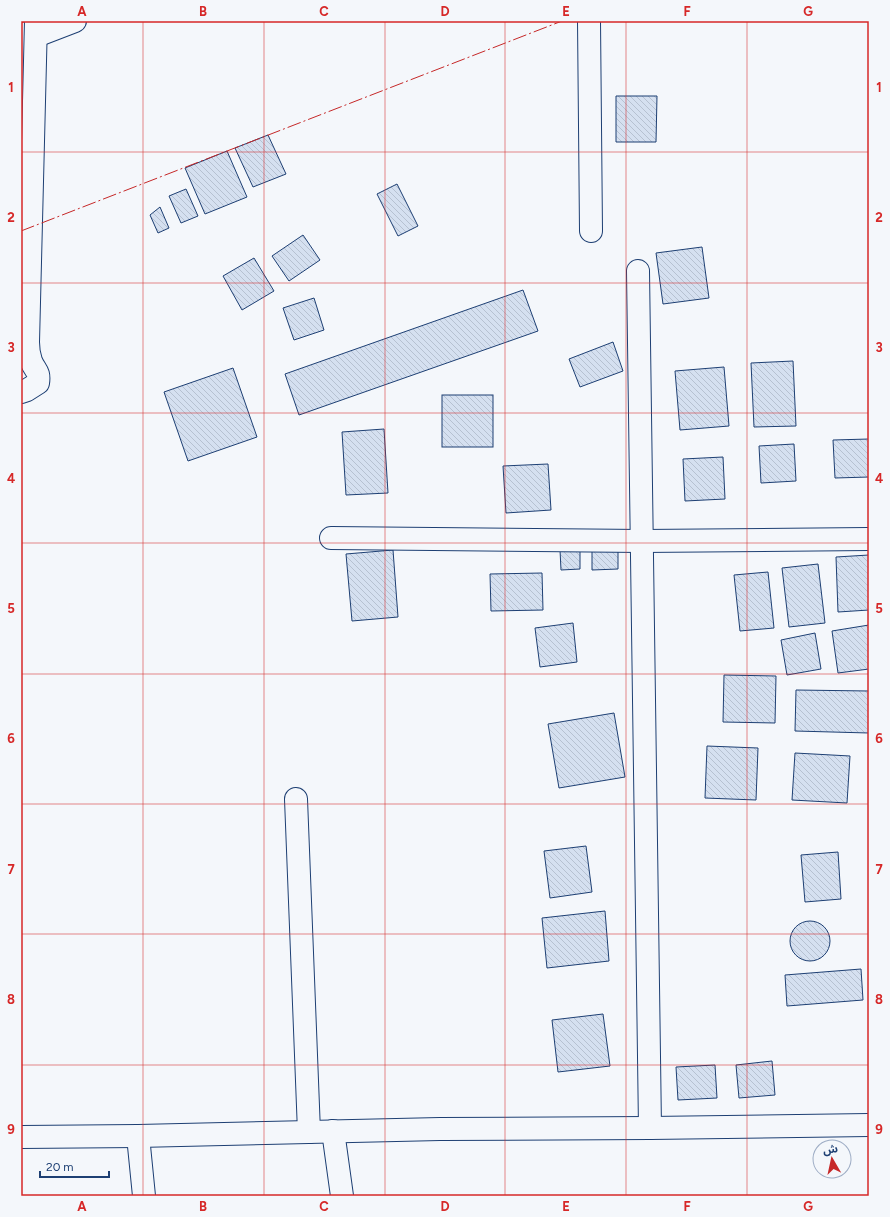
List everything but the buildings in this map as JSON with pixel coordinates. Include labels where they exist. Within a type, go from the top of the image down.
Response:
[{"type":"street","points":[[21,392],[38,383],[39,377],[38,372],[32,364],[29,356],[28,342],[36,29],[75,21]]},
{"type":"street","points":[[589,21],[591,231]]},
{"type":"street","points":[[638,271],[650,1128]]},
{"type":"street","points":[[331,538],[642,540],[869,539]]},
{"type":"street","points":[[296,799],[309,1132]]},
{"type":"street","points":[[21,1137],[138,1136],[333,1131],[869,1125]]},
{"type":"street","points":[[333,1131],[342,1196]]},
{"type":"street","points":[[138,1136],[144,1196]]},
{"type":"power","points":[[21,23],[26,21]]},
{"type":"power","points":[[21,231],[562,21]]}]
